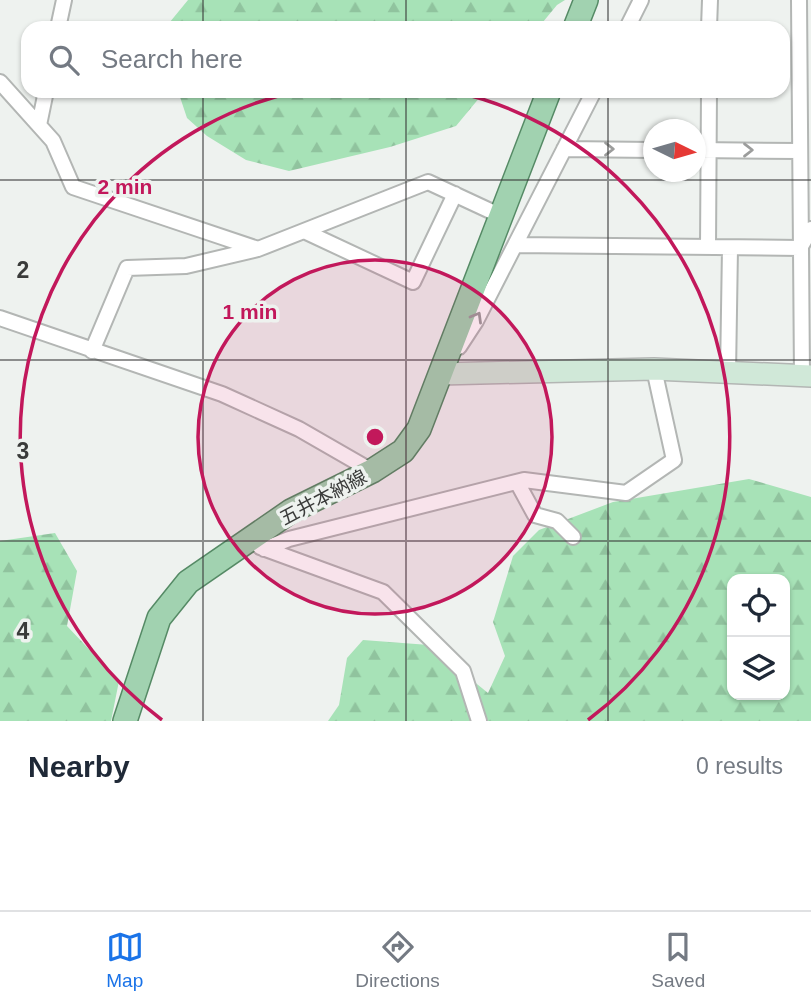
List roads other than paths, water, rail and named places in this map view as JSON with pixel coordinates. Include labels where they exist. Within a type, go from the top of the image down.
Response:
[{"type":"main road","points":[[578,21],[586,0]]},
{"type":"main road","name":"五井本納線","points":[[125,721],[159,618],[188,582],[254,545],[291,511],[372,471],[403,451],[419,429],[546,98]]},
{"type":"street","points":[[60,21],[64,0]]},
{"type":"street","points":[[630,21],[641,0]]},
{"type":"street","points":[[709,21],[710,0]]},
{"type":"street","points":[[440,374],[654,369],[806,376],[800,248],[799,0]]},
{"type":"street","points":[[0,82],[53,141],[73,187],[258,249]]},
{"type":"street","points":[[39,125],[45,98]]},
{"type":"street","points":[[440,374],[476,321],[590,98]]},
{"type":"street","points":[[706,119],[708,98]]},
{"type":"street","points":[[564,149],[643,150]]},
{"type":"street","points":[[706,150],[800,150]]},
{"type":"street","points":[[92,351],[127,268],[186,266],[258,249],[428,182],[499,215]]},
{"type":"street","points":[[704,182],[708,247]]},
{"type":"street","points":[[304,231],[413,282],[455,194]]},
{"type":"street","points":[[800,248],[811,229]]},
{"type":"street","points":[[515,245],[800,248]]},
{"type":"street","points":[[728,373],[730,248]]},
{"type":"street","points":[[0,318],[222,394],[299,429],[372,471]]},
{"type":"street","points":[[254,545],[289,539],[524,480],[626,492],[674,460],[654,369]]},
{"type":"street","points":[[517,482],[535,515],[557,522],[573,537]]},
{"type":"street","points":[[254,545],[383,592],[463,671],[479,721]]}]
